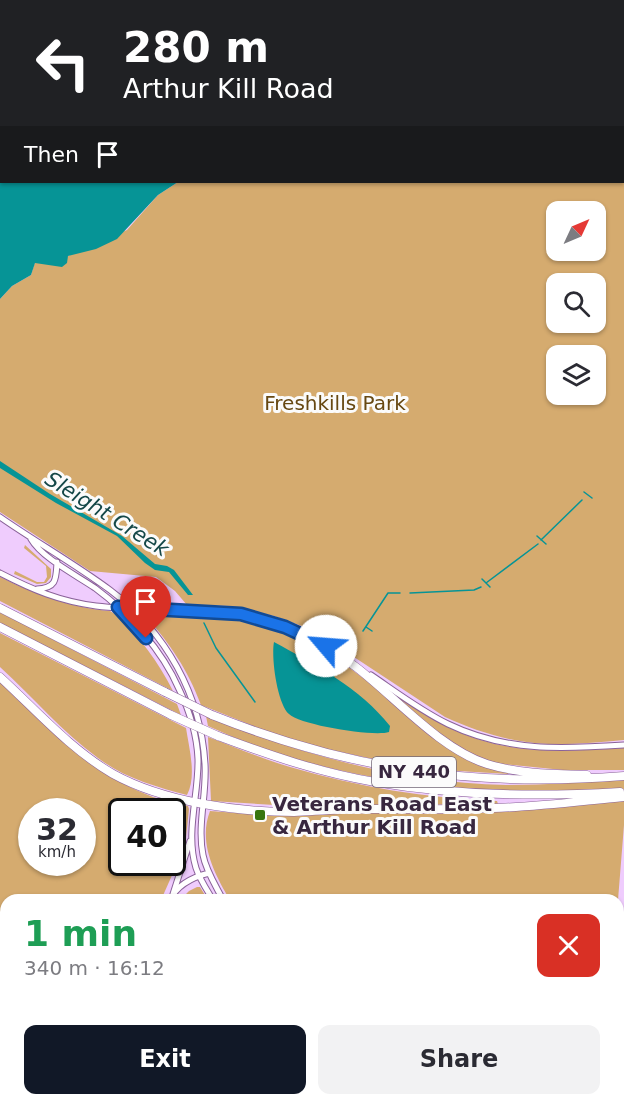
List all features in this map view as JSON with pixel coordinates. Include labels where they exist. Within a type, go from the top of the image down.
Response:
[{"type":"highway","name":"NY 440","points":[[0,608],[212,715],[325,754],[416,772],[477,778],[573,780],[624,776]]},
{"type":"highway","points":[[267,620],[309,639],[348,662],[434,732],[469,757],[509,770],[624,776]]},
{"type":"highway","name":"NY 440","points":[[0,627],[171,715],[218,736],[324,770],[373,782],[477,794],[526,796],[624,792]]},
{"type":"highway","points":[[0,677],[69,741],[114,774],[177,799],[294,812],[334,809],[494,808],[624,797]]},
{"type":"street","points":[[0,518],[112,591],[156,636],[170,655],[192,696],[199,718],[205,776],[192,834],[173,894]]},
{"type":"street","points":[[30,537],[39,550],[118,607],[156,650],[179,689],[189,714],[197,750],[203,857],[220,894]]},
{"type":"street","points":[[24,586],[38,590],[47,588],[54,582],[57,562]]},
{"type":"street","points":[[0,573],[47,596],[94,605],[241,614],[267,620],[304,634],[326,646],[438,718],[476,736],[540,748],[624,746]]},
{"type":"street","points":[[192,834],[192,851],[199,876],[210,894]]},
{"type":"street","points":[[173,894],[182,885],[209,873]]},
{"type":"green space","name":"Freshkills Park","points":[[176,183],[624,183],[624,740],[568,744],[536,743],[496,736],[470,727],[445,717],[313,630],[274,616],[231,606],[187,605],[175,591],[156,577],[90,571],[0,512],[0,299],[12,286],[31,275],[35,262],[62,266],[68,256],[127,230],[158,195]]},
{"type":"green space","points":[[25,545],[51,569],[51,577],[46,583],[37,584],[14,574],[15,571],[37,582],[44,582],[47,577],[46,566],[24,548]]},
{"type":"green space","points":[[0,577],[53,599],[115,614],[147,649],[173,691],[0,601]]},
{"type":"green space","points":[[0,612],[177,704],[181,715],[0,623]]},
{"type":"green space","points":[[145,612],[257,621],[304,639],[339,660],[454,750],[508,772],[508,774],[442,770],[391,763],[327,749],[276,735],[201,705],[184,668]]},
{"type":"green space","points":[[0,633],[186,728],[192,771],[187,795],[153,785],[119,771],[72,737],[0,667]]},
{"type":"green space","points":[[0,680],[71,747],[90,762],[131,787],[156,798],[108,798],[108,876],[172,876],[164,894],[0,894]]},
{"type":"green space","points":[[395,694],[438,722],[484,741],[529,749],[624,748],[624,770],[563,770],[502,764],[479,759],[452,744],[394,696]]},
{"type":"green space","points":[[206,716],[278,743],[390,773],[467,783],[506,785],[624,780],[624,789],[569,791],[464,788],[361,775],[310,763],[259,747],[208,726]]},
{"type":"green space","points":[[208,737],[280,764],[366,786],[418,794],[497,801],[498,804],[290,806],[211,801]]},
{"type":"green space","points":[[624,800],[618,894],[227,894],[213,868],[207,846],[206,834],[210,811],[263,815],[264,813],[526,810]]},
{"type":"green space","points":[[186,806],[189,809],[186,837]]},
{"type":"green space","points":[[200,887],[204,894],[186,894]]},
{"type":"shaded area","points":[[0,183],[176,183],[158,195],[117,239],[96,249],[68,256],[67,263],[62,267],[35,263],[31,275],[12,286],[0,299]]},
{"type":"shaded area","points":[[0,461],[50,494],[122,536],[155,564],[174,570],[193,595],[188,595],[169,572],[155,570],[145,563],[117,536],[56,503],[0,468]]},
{"type":"shaded area","points":[[274,642],[351,689],[378,712],[390,726],[389,732],[369,733],[338,729],[307,722],[289,714],[281,700],[276,680],[273,658]]},
{"type":"waterway","points":[[584,492],[592,498]]},
{"type":"waterway","points":[[541,540],[582,500]]},
{"type":"waterway","points":[[537,536],[546,544]]},
{"type":"waterway","points":[[486,583],[538,544]]},
{"type":"waterway","points":[[482,579],[490,587]]},
{"type":"waterway","points":[[410,593],[474,590],[481,587]]},
{"type":"waterway","points":[[363,631],[388,593],[400,593]]},
{"type":"waterway","name":"Sleight Creek","points":[[204,623],[216,648],[255,702]]},
{"type":"waterway","points":[[366,627],[372,631]]},
{"type":"waterway","points":[[333,677],[336,672]]},
{"type":"place","name":"Veterans Road East & Arthur Kill Road","points":[[260,815]]},
{"type":"route","points":[[146,638],[118,607],[241,614],[267,620],[304,634],[326,646]]}]
